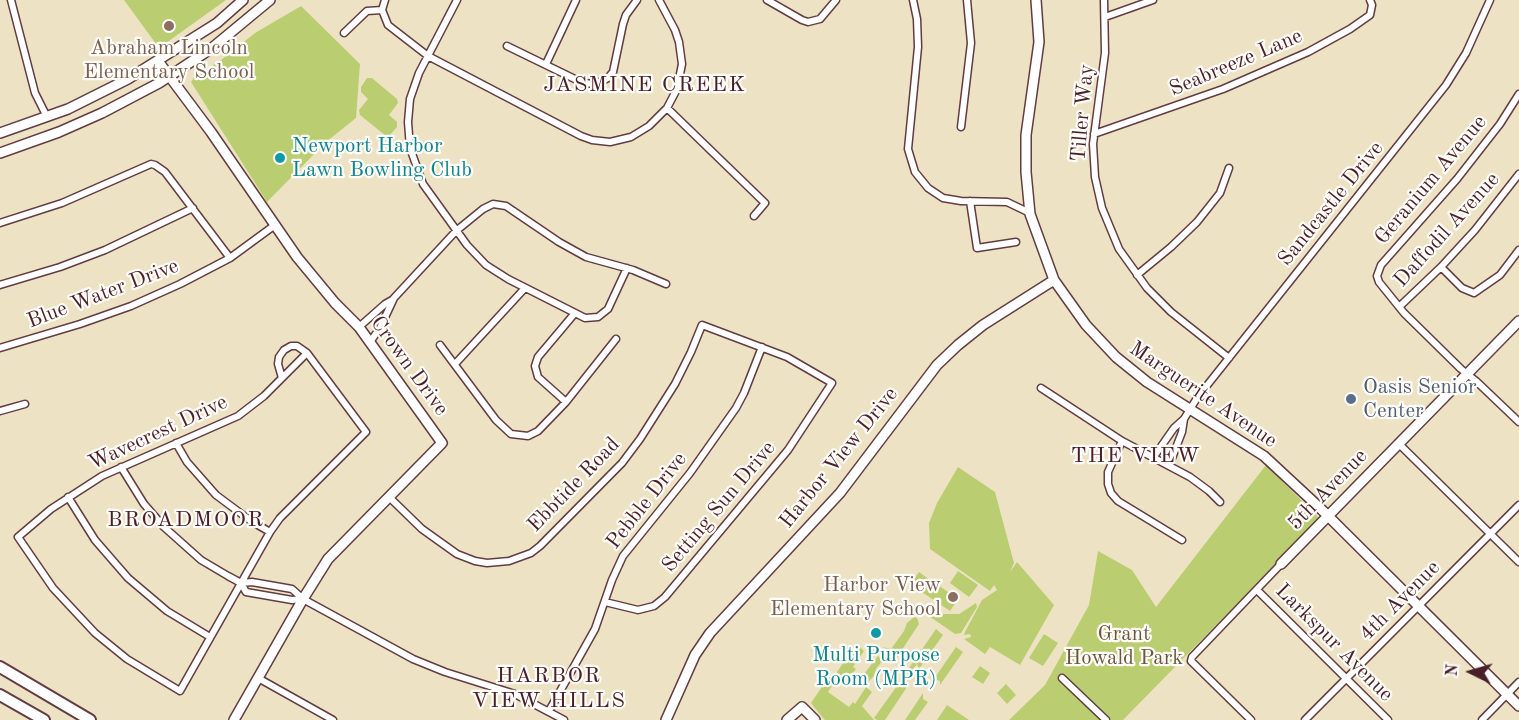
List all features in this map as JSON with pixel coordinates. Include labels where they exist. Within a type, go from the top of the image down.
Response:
[{"type":"main road","points":[[0,667],[90,720]]},
{"type":"main road","points":[[0,695],[44,720]]},
{"type":"street","points":[[11,0],[35,93],[47,117]]},
{"type":"street","points":[[0,133],[68,109],[128,79],[217,23],[243,0]]},
{"type":"street","points":[[0,153],[59,132],[102,113],[170,75],[212,48],[270,0]]},
{"type":"street","points":[[385,0],[382,10],[388,25],[428,56],[581,136],[610,142],[631,137],[650,126],[667,108],[678,85],[681,55],[675,30],[659,0]]},
{"type":"street","points":[[457,0],[417,79],[410,99],[408,122],[410,148],[423,184],[456,231],[486,265],[574,313],[592,319],[604,314],[627,268]]},
{"type":"street","points":[[546,64],[576,0]]},
{"type":"street","points":[[507,46],[584,83],[596,84],[608,78],[615,65],[626,15],[637,0]]},
{"type":"street","points":[[767,0],[808,22],[820,19],[836,0]]},
{"type":"street","points":[[913,0],[918,39],[908,140],[910,161],[920,180],[935,194],[952,200],[998,201],[1015,205],[1030,214]]},
{"type":"street","points":[[961,127],[971,53],[971,22],[967,0]]},
{"type":"street","name":"Marguerite Avenue","points":[[1036,0],[1039,24],[1038,60],[1026,135],[1026,172],[1030,214],[1054,280],[1086,325],[1116,357],[1147,382],[1264,456],[1519,706]]},
{"type":"street","name":"Tiller Way","points":[[1104,0],[1104,71],[1094,134],[1095,177],[1102,208],[1119,249],[1137,275],[1171,312],[1229,358]]},
{"type":"street","points":[[1105,17],[1153,0]]},
{"type":"street","name":"Seabreeze Lane","points":[[1094,134],[1212,93],[1308,52],[1370,15],[1372,5],[1370,0]]},
{"type":"street","name":"Sandcastle Drive","points":[[1153,458],[1173,428],[1184,418],[1446,85],[1471,45],[1490,0]]},
{"type":"street","points":[[344,33],[367,11],[382,10]]},
{"type":"street","name":"Crown Drive","points":[[158,61],[297,258],[335,303],[359,327],[442,442],[328,559],[234,720]]},
{"type":"street","name":"Geranium Avenue","points":[[1399,307],[1383,288],[1377,276],[1381,265],[1457,179],[1500,124],[1519,94]]},
{"type":"street","points":[[667,108],[765,203],[754,216]]},
{"type":"street","points":[[0,223],[62,203],[151,164],[165,172],[230,258]]},
{"type":"street","points":[[1137,275],[1171,248],[1197,222],[1220,193],[1229,168]]},
{"type":"street","name":"Daffodil Avenue","points":[[1399,307],[1475,230],[1519,174]]},
{"type":"street","points":[[970,201],[977,248],[1016,242]]},
{"type":"street","points":[[370,342],[380,328],[393,300],[456,231],[487,206],[500,204],[506,206],[572,250],[666,284]]},
{"type":"street","points":[[0,285],[60,267],[105,250],[193,208]]},
{"type":"street","name":"Blue Water Drive","points":[[0,348],[131,306],[230,258],[275,225]]},
{"type":"street","points":[[1441,267],[1462,288],[1474,293],[1500,275],[1519,250]]},
{"type":"street","name":"Harbor View Drive","points":[[666,720],[695,655],[710,633],[840,493],[937,365],[983,325],[1054,280]]},
{"type":"street","points":[[455,364],[525,288]]},
{"type":"street","points":[[359,327],[385,304],[393,300]]},
{"type":"street","points":[[1399,307],[1519,422]]},
{"type":"street","points":[[566,402],[538,377],[535,366],[538,357],[574,313]]},
{"type":"street","points":[[371,317],[380,328]]},
{"type":"street","name":"5th Avenue","points":[[1251,720],[1191,661],[1192,657],[1519,321]]},
{"type":"street","name":"Ebbtide Road","points":[[389,496],[430,536],[464,557],[475,561],[498,563],[531,553],[546,541],[622,463],[634,447],[686,363],[702,325],[762,347]]},
{"type":"street","points":[[440,345],[496,420],[511,434],[522,436],[533,434],[566,402],[616,339]]},
{"type":"street","points":[[68,497],[95,540],[128,578],[167,611],[210,637],[280,518],[366,432],[307,353],[297,346],[284,350],[278,364],[282,378]]},
{"type":"street","name":"Setting Sun Drive","points":[[605,602],[638,610],[654,606],[666,597],[788,450],[832,383],[801,364],[762,347]]},
{"type":"street","name":"Pebble Drive","points":[[549,711],[595,629],[617,568],[631,545],[690,473],[736,408],[751,378],[762,347]]},
{"type":"street","name":"Wavecrest Drive","points":[[210,637],[180,691],[144,670],[95,633],[53,588],[18,537],[68,497],[121,467],[238,416],[264,396],[307,353]]},
{"type":"street","points":[[1041,388],[1122,441],[1200,484],[1220,502]]},
{"type":"street","points":[[0,411],[25,404]]},
{"type":"street","name":"Sandcastle Drive","points":[[1169,466],[1182,432],[1184,418]]},
{"type":"street","points":[[1122,441],[1108,472],[1111,493],[1118,501],[1182,540]]},
{"type":"street","points":[[176,443],[188,462],[216,495],[270,532]]},
{"type":"street","points":[[1398,443],[1519,562]]},
{"type":"street","points":[[121,467],[144,504],[174,537],[201,560],[241,583],[246,592],[292,600],[303,599]]},
{"type":"street","name":"4th Avenue","points":[[1305,720],[1519,505]]},
{"type":"street","points":[[241,583],[252,582],[292,589],[303,599],[423,664],[515,694],[564,720]]},
{"type":"street","name":"Larkspur Avenue","points":[[1257,590],[1388,720]]},
{"type":"street","points":[[258,678],[333,720]]},
{"type":"street","points":[[1062,678],[1106,720]]},
{"type":"street","points":[[1482,720],[1519,682]]},
{"type":"street","points":[[787,720],[802,707],[815,720]]},
{"type":"green space","name":"Abraham Lincoln Elementary School","points":[[124,0],[226,0],[159,48]]},
{"type":"green space","points":[[301,6],[360,64],[356,118],[326,142],[267,202],[191,82],[195,76],[220,61],[255,33]]},
{"type":"green space","points":[[367,78],[372,78],[397,99],[398,103],[389,115],[397,122],[397,127],[390,135],[386,136],[360,115],[359,110],[368,99],[361,92],[361,87]]},
{"type":"green space","name":"Grant Howald Park","points":[[1266,465],[1320,519],[1123,720],[1009,720],[1045,685],[1089,605],[1098,551],[1132,570],[1156,607]]},
{"type":"green space","points":[[958,467],[995,492],[1014,563],[1010,572],[1017,562],[1054,605],[1020,665],[990,647],[985,654],[964,639],[971,637],[970,634],[964,635],[965,632],[982,600],[997,590],[994,585],[990,591],[930,549],[929,523],[937,503]]},
{"type":"green space","points":[[958,571],[978,585],[969,597],[950,583]]},
{"type":"green space","points":[[919,572],[937,585],[934,591],[938,585],[958,599],[950,611],[910,584]]},
{"type":"green space","points":[[976,603],[977,607],[961,633],[955,634],[926,614],[959,614]]},
{"type":"green space","points":[[914,617],[917,618],[919,624],[894,662],[887,657],[891,651],[882,647],[891,649],[907,623]]},
{"type":"green space","points":[[936,629],[943,635],[919,669],[917,664],[910,673],[907,671]]},
{"type":"green space","points":[[1044,634],[1058,643],[1043,666],[1029,658]]},
{"type":"green space","points":[[956,647],[963,652],[940,685],[940,681],[937,680],[932,689],[929,686]]},
{"type":"green space","points":[[861,648],[864,651],[853,667],[856,669],[853,673],[857,676],[850,686],[835,675],[850,653]]},
{"type":"green space","points":[[878,656],[883,660],[874,676],[864,686],[862,685],[864,674]]},
{"type":"green space","points":[[980,666],[990,673],[983,684],[972,677]]},
{"type":"green space","points":[[831,676],[836,680],[828,692],[849,707],[853,702],[855,704],[866,687],[872,692],[862,706],[874,720],[825,720],[823,718],[811,703]]},
{"type":"green space","points":[[902,679],[902,684],[907,687],[885,720],[877,720],[874,718]]},
{"type":"green space","points":[[1006,684],[1016,695],[1007,704],[997,693]]},
{"type":"green space","points":[[923,693],[923,699],[928,702],[915,720],[905,720]]},
{"type":"green space","points":[[947,705],[969,720],[937,720]]},
{"type":"place","name":"Abraham Lincoln Elementary School","points":[[169,26]]},
{"type":"place","name":"Newport Harbor Lawn Bowling Club","points":[[280,158]]},
{"type":"place","name":"Oasis Senior Center","points":[[1351,399]]},
{"type":"place","name":"Harbor View Elementary School","points":[[953,597]]},
{"type":"place","name":"Multi Purpose Room (MPR)","points":[[876,633]]},
{"type":"district","name":"JASMINE CREEK","points":[[645,85]]},
{"type":"district","name":"THE VIEW","points":[[1136,456]]},
{"type":"district","name":"BROADMOOR","points":[[186,520]]},
{"type":"district","name":"HARBOR VIEW HILLS","points":[[549,688]]}]
